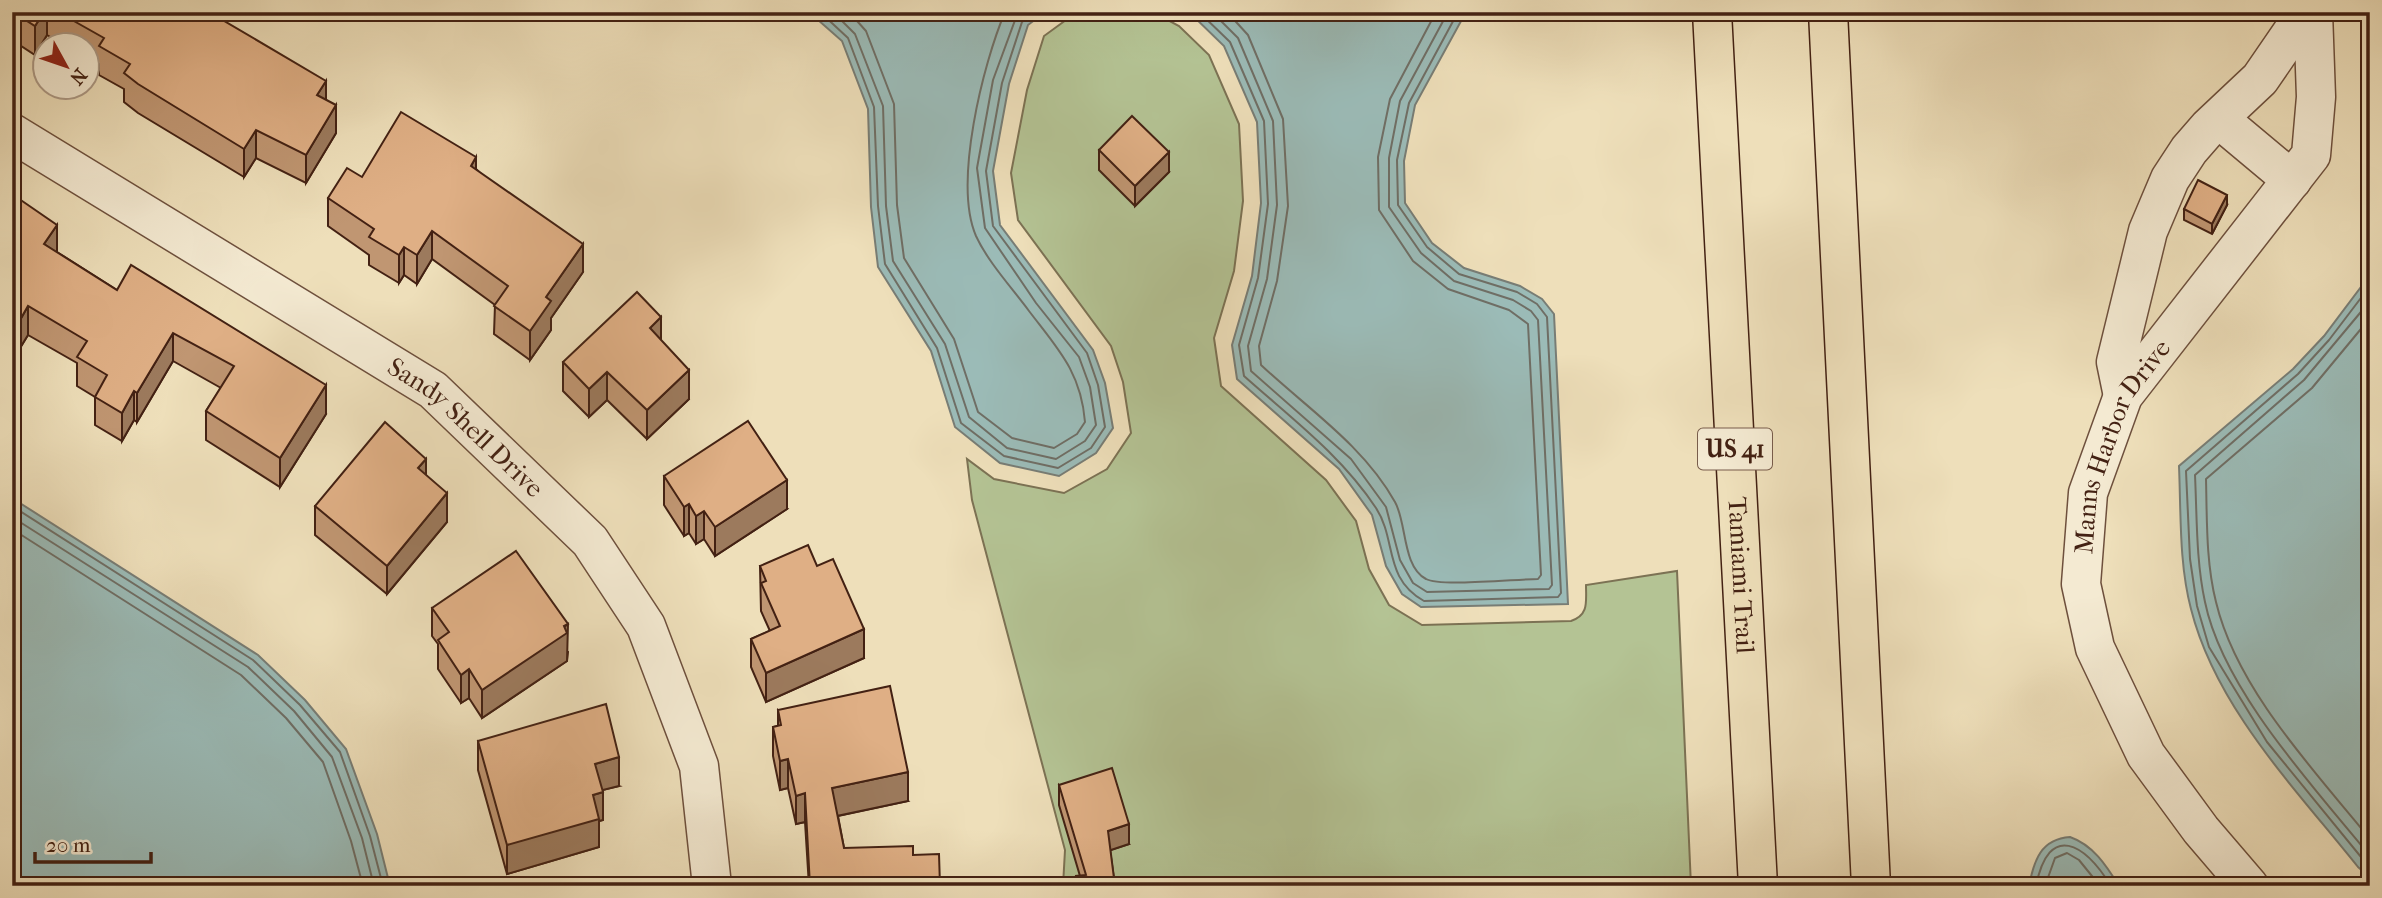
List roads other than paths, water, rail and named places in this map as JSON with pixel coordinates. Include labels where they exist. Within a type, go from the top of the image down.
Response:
[{"type":"main road","name":"Tamiami Trail","points":[[1712,12],[1758,886]]},
{"type":"main road","points":[[1828,12],[1871,886]]},
{"type":"street","points":[[2123,396],[2116,362],[2148,231],[2170,179],[2189,150],[2260,79],[2306,12]]},
{"type":"street","name":"Manns Harbor Drive","points":[[2249,886],[2201,830],[2146,755],[2095,648],[2081,584],[2088,493],[2123,396],[2311,155],[2316,97],[2313,12]]},
{"type":"street","points":[[2219,118],[2292,180]]},
{"type":"street","name":"Sandy Shell Drive","points":[[12,133],[433,390],[590,541],[646,626],[699,766],[712,886]]},
{"type":"water","points":[[809,12],[1045,12],[1028,25],[1009,84],[993,171],[1000,225],[1093,350],[1105,383],[1113,428],[1096,453],[1059,476],[1000,463],[955,427],[931,351],[878,267],[871,207],[868,109],[842,41]]},
{"type":"water","points":[[1189,12],[1466,12],[1415,105],[1404,161],[1405,203],[1432,243],[1464,268],[1520,286],[1542,299],[1554,314],[1568,604],[1421,607],[1402,594],[1386,566],[1372,515],[1339,469],[1237,379],[1232,345],[1252,276],[1261,203],[1257,122],[1224,46]]},
{"type":"water","points":[[2370,275],[2370,877],[2358,867],[2261,746],[2238,714],[2219,680],[2203,645],[2187,592],[2181,538],[2179,466],[2293,369],[2324,336]]},
{"type":"water","points":[[12,498],[258,655],[305,700],[346,749],[377,834],[390,886],[12,886]]},
{"type":"water","points":[[2070,837],[2092,850],[2119,886],[2029,886],[2040,852],[2052,842]]}]
